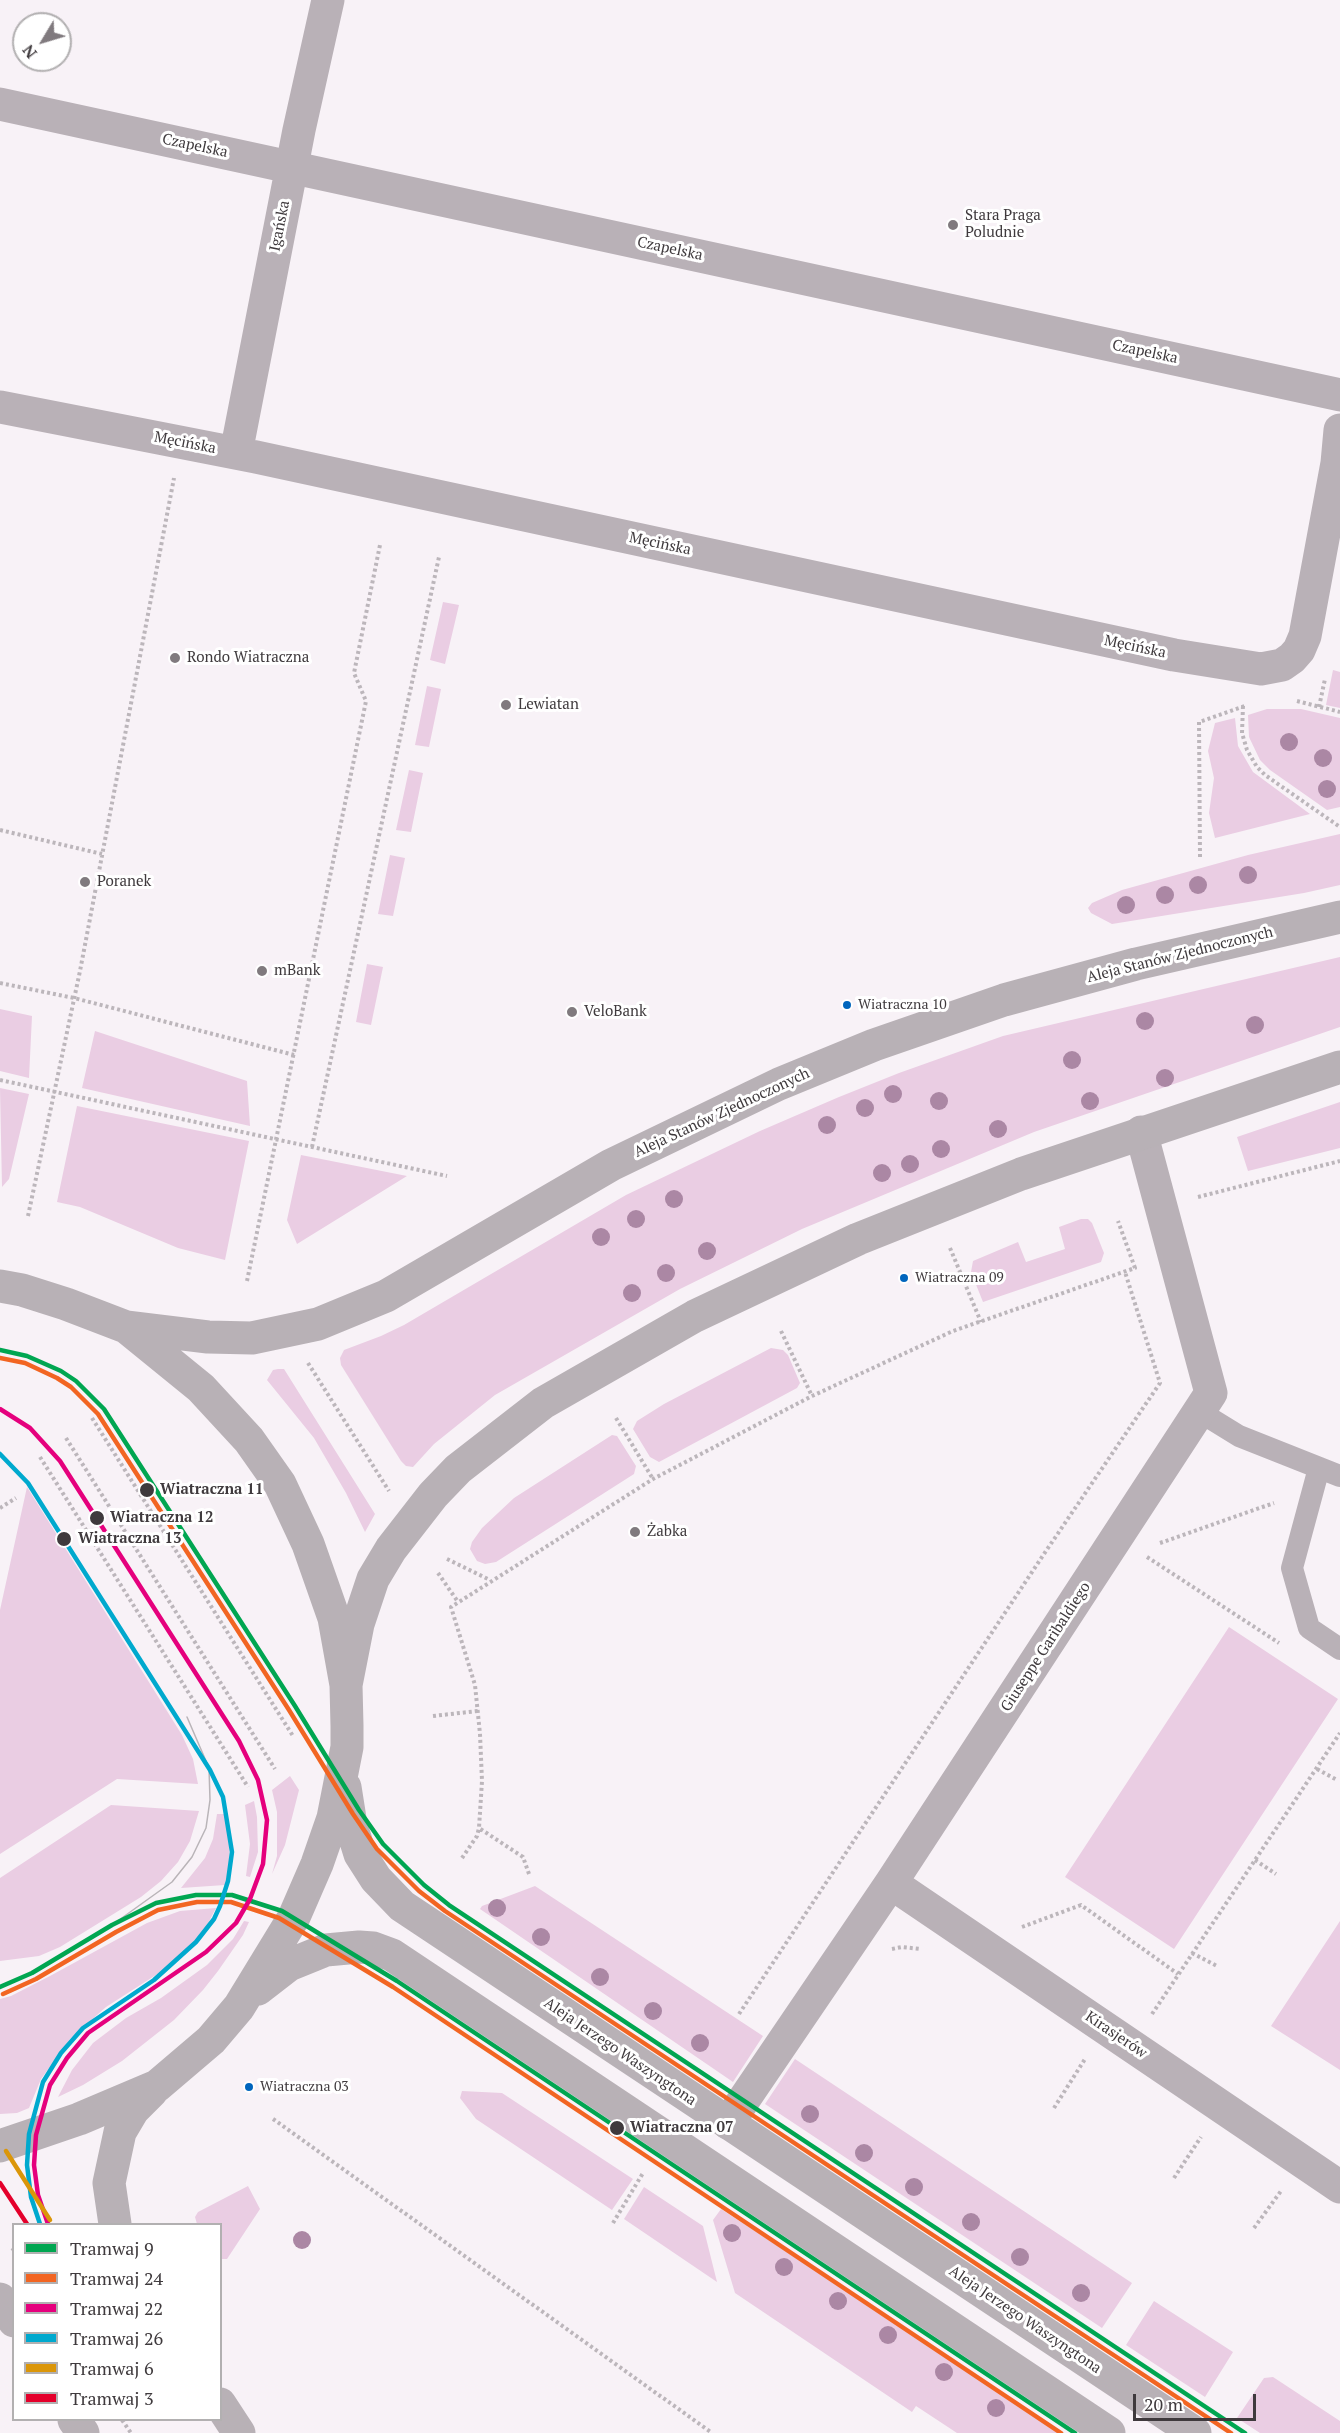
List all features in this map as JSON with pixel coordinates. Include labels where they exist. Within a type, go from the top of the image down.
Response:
[{"type":"main road","name":"Aleja Stanów Zjednoczonych","points":[[126,1328],[208,1337],[252,1338],[294,1331],[318,1324],[386,1296],[622,1160],[779,1084],[874,1046],[1004,1000],[1114,970],[1340,917]]},
{"type":"main road","points":[[346,1685],[358,1624],[373,1579],[391,1549],[419,1512],[458,1468],[543,1403],[695,1316],[858,1239],[1022,1174],[1141,1132],[1340,1067]]},
{"type":"main road","points":[[0,1286],[22,1290],[66,1304],[126,1328],[201,1388],[249,1440],[280,1484],[308,1544],[334,1618],[346,1685],[347,1747],[333,1818],[317,1864],[294,1917],[239,2007]]},
{"type":"main road","name":"Aleja Jerzego Waszyngtona","points":[[347,1747],[345,1789],[351,1825],[363,1859],[376,1879],[402,1906],[1195,2433]]},
{"type":"main road","points":[[115,2223],[109,2183],[120,2132],[133,2110],[157,2086],[211,2040],[239,2007],[275,1974],[298,1961],[326,1950],[373,1948],[392,1955],[1109,2433]]},
{"type":"main road","points":[[0,2146],[79,2119],[157,2086]]},
{"type":"main road","points":[[0,2299],[12,2318]]},
{"type":"main road","points":[[222,2407],[239,2433]]},
{"type":"street","name":"Igańska","points":[[236,453],[292,167],[328,0]]},
{"type":"street","name":"Czapelska","points":[[0,104],[1340,395]]},
{"type":"street","name":"Męcińska","points":[[0,407],[236,453],[1162,653],[1247,668],[1271,668],[1282,665],[1299,650],[1305,636],[1337,463],[1340,430]]},
{"type":"street","name":"Giuseppe Garibaldiego","points":[[728,2123],[891,1883],[1127,1545],[1211,1393],[1141,1132]]},
{"type":"street","name":"Kirasjerów","points":[[891,1883],[1340,2187]]},
{"type":"lane","points":[[1200,1412],[1316,1479],[1340,1476]]},
{"type":"lane","points":[[1316,1479],[1292,1568],[1308,1628],[1340,1649]]},
{"type":"path","points":[[28,1216],[74,998],[168,509]]},
{"type":"path","points":[[247,1281],[366,701],[354,673],[380,544]]},
{"type":"path","points":[[312,1147],[439,557]]},
{"type":"path","points":[[1247,668],[1242,733],[1252,759],[1265,775],[1340,827]]},
{"type":"path","points":[[1198,722],[1200,857]]},
{"type":"path","points":[[0,830],[102,854]]},
{"type":"path","points":[[0,982],[74,998],[294,1054]]},
{"type":"path","points":[[0,1080],[447,1176]]},
{"type":"path","points":[[1189,1200],[1340,1161]]},
{"type":"path","points":[[462,1858],[477,1836],[482,1781],[475,1684],[451,1606],[653,1479],[812,1396],[953,1331],[1136,1268],[1118,1221]]},
{"type":"path","points":[[950,1248],[981,1322]]},
{"type":"path","points":[[739,2014],[1160,1383],[1125,1272]]},
{"type":"path","points":[[781,1331],[812,1396]]},
{"type":"path","points":[[305,1357],[393,1497]]},
{"type":"path","points":[[92,1418],[293,1736]]},
{"type":"path","points":[[616,1418],[653,1479]]},
{"type":"path","points":[[66,1438],[275,1769]]},
{"type":"path","points":[[40,1457],[248,1787]]},
{"type":"path","points":[[1127,1545],[1316,1479]]},
{"type":"path","points":[[0,1508],[16,1498]]},
{"type":"path","points":[[1127,1545],[1282,1645]]},
{"type":"path","points":[[447,1559],[490,1581]]},
{"type":"path","points":[[438,1573],[458,1602]]},
{"type":"path","points":[[434,1716],[478,1711]]},
{"type":"path","points":[[1131,2045],[1340,1733]]},
{"type":"path","points":[[1316,1768],[1337,1780]]},
{"type":"path","points":[[479,1828],[524,1857],[529,1874]]},
{"type":"path","points":[[1255,1860],[1276,1874]]},
{"type":"path","points":[[1018,1928],[1081,1905],[1178,1974]]},
{"type":"path","points":[[882,1951],[902,1947],[921,1950]]},
{"type":"path","points":[[1192,1953],[1216,1966]]},
{"type":"path","points":[[1054,2108],[1087,2057],[1077,2050]]},
{"type":"path","points":[[273,2119],[712,2433]]},
{"type":"path","points":[[1174,2178],[1202,2135],[1211,2140]]},
{"type":"path","points":[[613,2223],[643,2173]]},
{"type":"path","points":[[1254,2228],[1283,2188]]},
{"type":"shaded area","points":[[443,602],[459,605],[445,664],[430,660]]},
{"type":"shaded area","points":[[1333,670],[1340,672],[1340,708],[1326,705]]},
{"type":"shaded area","points":[[427,686],[441,689],[429,747],[415,745]]},
{"type":"shaded area","points":[[1267,709],[1301,709],[1340,718],[1340,807],[1327,810],[1270,770],[1260,760],[1249,737],[1248,715]]},
{"type":"shaded area","points":[[1235,718],[1238,746],[1253,772],[1310,814],[1215,838],[1209,813],[1214,778],[1208,751],[1215,723]]},
{"type":"shaded area","points":[[409,770],[423,773],[411,832],[396,830]]},
{"type":"shaded area","points":[[1340,834],[1340,885],[1304,893],[1112,924],[1091,913],[1088,908],[1092,903],[1122,890],[1248,855]]},
{"type":"shaded area","points":[[390,855],[405,858],[393,916],[378,914]]},
{"type":"shaded area","points":[[1340,957],[1340,1027],[1034,1132],[802,1229],[680,1289],[495,1395],[434,1444],[413,1467],[406,1466],[401,1461],[341,1365],[340,1358],[344,1350],[404,1325],[626,1195],[760,1131],[839,1097],[1003,1036]]},
{"type":"shaded area","points":[[367,964],[383,967],[371,1025],[356,1022]]},
{"type":"shaded area","points":[[0,1009],[32,1016],[29,1078],[0,1071]]},
{"type":"shaded area","points":[[95,1031],[247,1081],[250,1126],[82,1088]]},
{"type":"shaded area","points":[[0,1088],[29,1094],[9,1179],[2,1187]]},
{"type":"shaded area","points":[[1340,1102],[1340,1148],[1248,1171],[1237,1137]]},
{"type":"shaded area","points":[[77,1106],[249,1141],[225,1260],[178,1248],[80,1207],[57,1202]]},
{"type":"shaded area","points":[[301,1155],[407,1176],[297,1244],[287,1220]]},
{"type":"shaded area","points":[[1081,1219],[1088,1219],[1092,1223],[1104,1253],[1101,1262],[983,1302],[971,1272],[973,1261],[1018,1242],[1026,1262],[1065,1249],[1059,1227]]},
{"type":"shaded area","points":[[771,1348],[783,1350],[788,1355],[800,1383],[797,1388],[659,1462],[650,1457],[633,1429],[637,1421],[664,1404]]},
{"type":"shaded area","points":[[284,1369],[375,1514],[365,1532],[346,1493],[314,1438],[267,1380],[273,1370]]},
{"type":"shaded area","points":[[612,1435],[617,1436],[636,1466],[634,1474],[496,1562],[485,1564],[477,1561],[470,1549],[472,1542],[482,1528],[514,1498]]},
{"type":"shaded area","points":[[27,1487],[182,1735],[193,1759],[198,1784],[117,1779],[0,1854],[0,1610]]},
{"type":"shaded area","points":[[1229,1627],[1338,1699],[1174,1949],[1065,1877]]},
{"type":"shaded area","points":[[290,1776],[299,1790],[285,1845],[272,1874],[277,1856],[277,1812],[272,1790]]},
{"type":"shaded area","points":[[254,1801],[258,1852],[250,1877],[246,1876],[250,1844],[245,1805]]},
{"type":"shaded area","points":[[111,1805],[199,1811],[190,1841],[178,1862],[161,1881],[141,1897],[60,1947],[39,1956],[0,1961],[0,1878]]},
{"type":"shaded area","points":[[217,1814],[226,1814],[230,1829],[229,1868],[225,1885],[181,1888],[205,1858],[213,1839]]},
{"type":"shaded area","points":[[535,1886],[763,2036],[733,2082],[480,1909],[482,1906]]},
{"type":"shaded area","points":[[216,1908],[204,1931],[173,1964],[106,2007],[70,2039],[41,2079],[29,2108],[17,2113],[0,2114],[0,1999],[11,1996],[50,1976],[147,1923],[180,1911]]},
{"type":"shaded area","points":[[244,1921],[249,1922],[243,1935],[218,1971],[174,2020],[122,2061],[58,2097],[72,2070],[93,2043],[126,2018],[161,1998],[207,1965],[233,1939]]},
{"type":"shaded area","points":[[1340,1921],[1340,2070],[1271,2026]]},
{"type":"shaded area","points":[[795,2059],[1132,2283],[1102,2328],[765,2104]]},
{"type":"shaded area","points":[[462,2091],[502,2093],[633,2179],[612,2210],[476,2119],[460,2098]]},
{"type":"shaded area","points":[[248,2186],[260,2209],[227,2259],[222,2259],[222,2223],[197,2223],[195,2217],[198,2212]]},
{"type":"shaded area","points":[[644,2187],[703,2226],[717,2282],[624,2219]]},
{"type":"shaded area","points":[[721,2209],[1064,2433],[957,2433],[916,2406],[912,2412],[735,2293],[713,2220]]},
{"type":"shaded area","points":[[1154,2301],[1233,2352],[1205,2397],[1126,2345]]},
{"type":"shaded area","points":[[1273,2377],[1340,2421],[1340,2433],[1260,2433],[1237,2418],[1264,2378]]},
{"type":"tram line","name":"9","points":[[0,1350],[27,1356],[61,1371],[76,1381],[104,1409],[295,1706],[359,1810],[383,1844],[424,1885],[449,1905],[1245,2433]]},
{"type":"tram line","name":"24","points":[[0,1358],[25,1363],[57,1378],[71,1387],[98,1414],[289,1710],[353,1814],[377,1849],[419,1891],[445,1911],[1231,2433]]},
{"type":"tram line","name":"22","points":[[0,1409],[30,1428],[60,1461],[239,1741],[258,1780],[267,1820],[263,1864],[250,1899],[236,1923],[206,1952],[88,2033],[67,2058],[50,2085],[36,2135],[34,2165],[38,2195],[48,2223]]},
{"type":"tram line","name":"26","points":[[0,1454],[28,1483],[210,1770],[223,1797],[232,1852],[228,1881],[220,1906],[214,1919],[196,1942],[154,1980],[83,2028],[61,2053],[43,2082],[29,2134],[27,2165],[31,2197],[40,2223]]},
{"type":"tram line","points":[[112,1925],[172,1882],[192,1857],[206,1828],[210,1800],[209,1768],[187,1717]]},
{"type":"tram line","name":"9","points":[[0,1987],[32,1973],[112,1925],[156,1903],[196,1895],[232,1895],[282,1911],[397,1981],[1075,2433]]},
{"type":"tram line","name":"24","points":[[3,1994],[36,1979],[158,1910],[197,1902],[231,1902],[279,1918],[393,1987],[1061,2433]]},
{"type":"tram line","name":"6","points":[[6,2151],[50,2220]]},
{"type":"tram line","name":"3","points":[[0,2183],[26,2223]]},
{"type":"place","name":"Stara Praga Poludnie","points":[[953,225]]},
{"type":"place","name":"Rondo Wiatraczna","points":[[175,658]]},
{"type":"place","name":"Lewiatan","points":[[506,705]]},
{"type":"place","name":"Poranek","points":[[85,882]]},
{"type":"place","name":"mBank","points":[[262,971]]},
{"type":"place","name":"Wiatraczna 10","points":[[847,1005]]},
{"type":"place","name":"VeloBank","points":[[572,1012]]},
{"type":"place","name":"Wiatraczna 09","points":[[904,1278]]},
{"type":"place","name":"Wiatraczna 11","points":[[147,1490]]},
{"type":"place","name":"Wiatraczna 12","points":[[97,1518]]},
{"type":"place","name":"Żabka","points":[[635,1532]]},
{"type":"place","name":"Wiatraczna 13","points":[[64,1539]]},
{"type":"place","name":"Wiatraczna 03","points":[[249,2087]]},
{"type":"place","name":"Wiatraczna 07","points":[[617,2128]]}]
